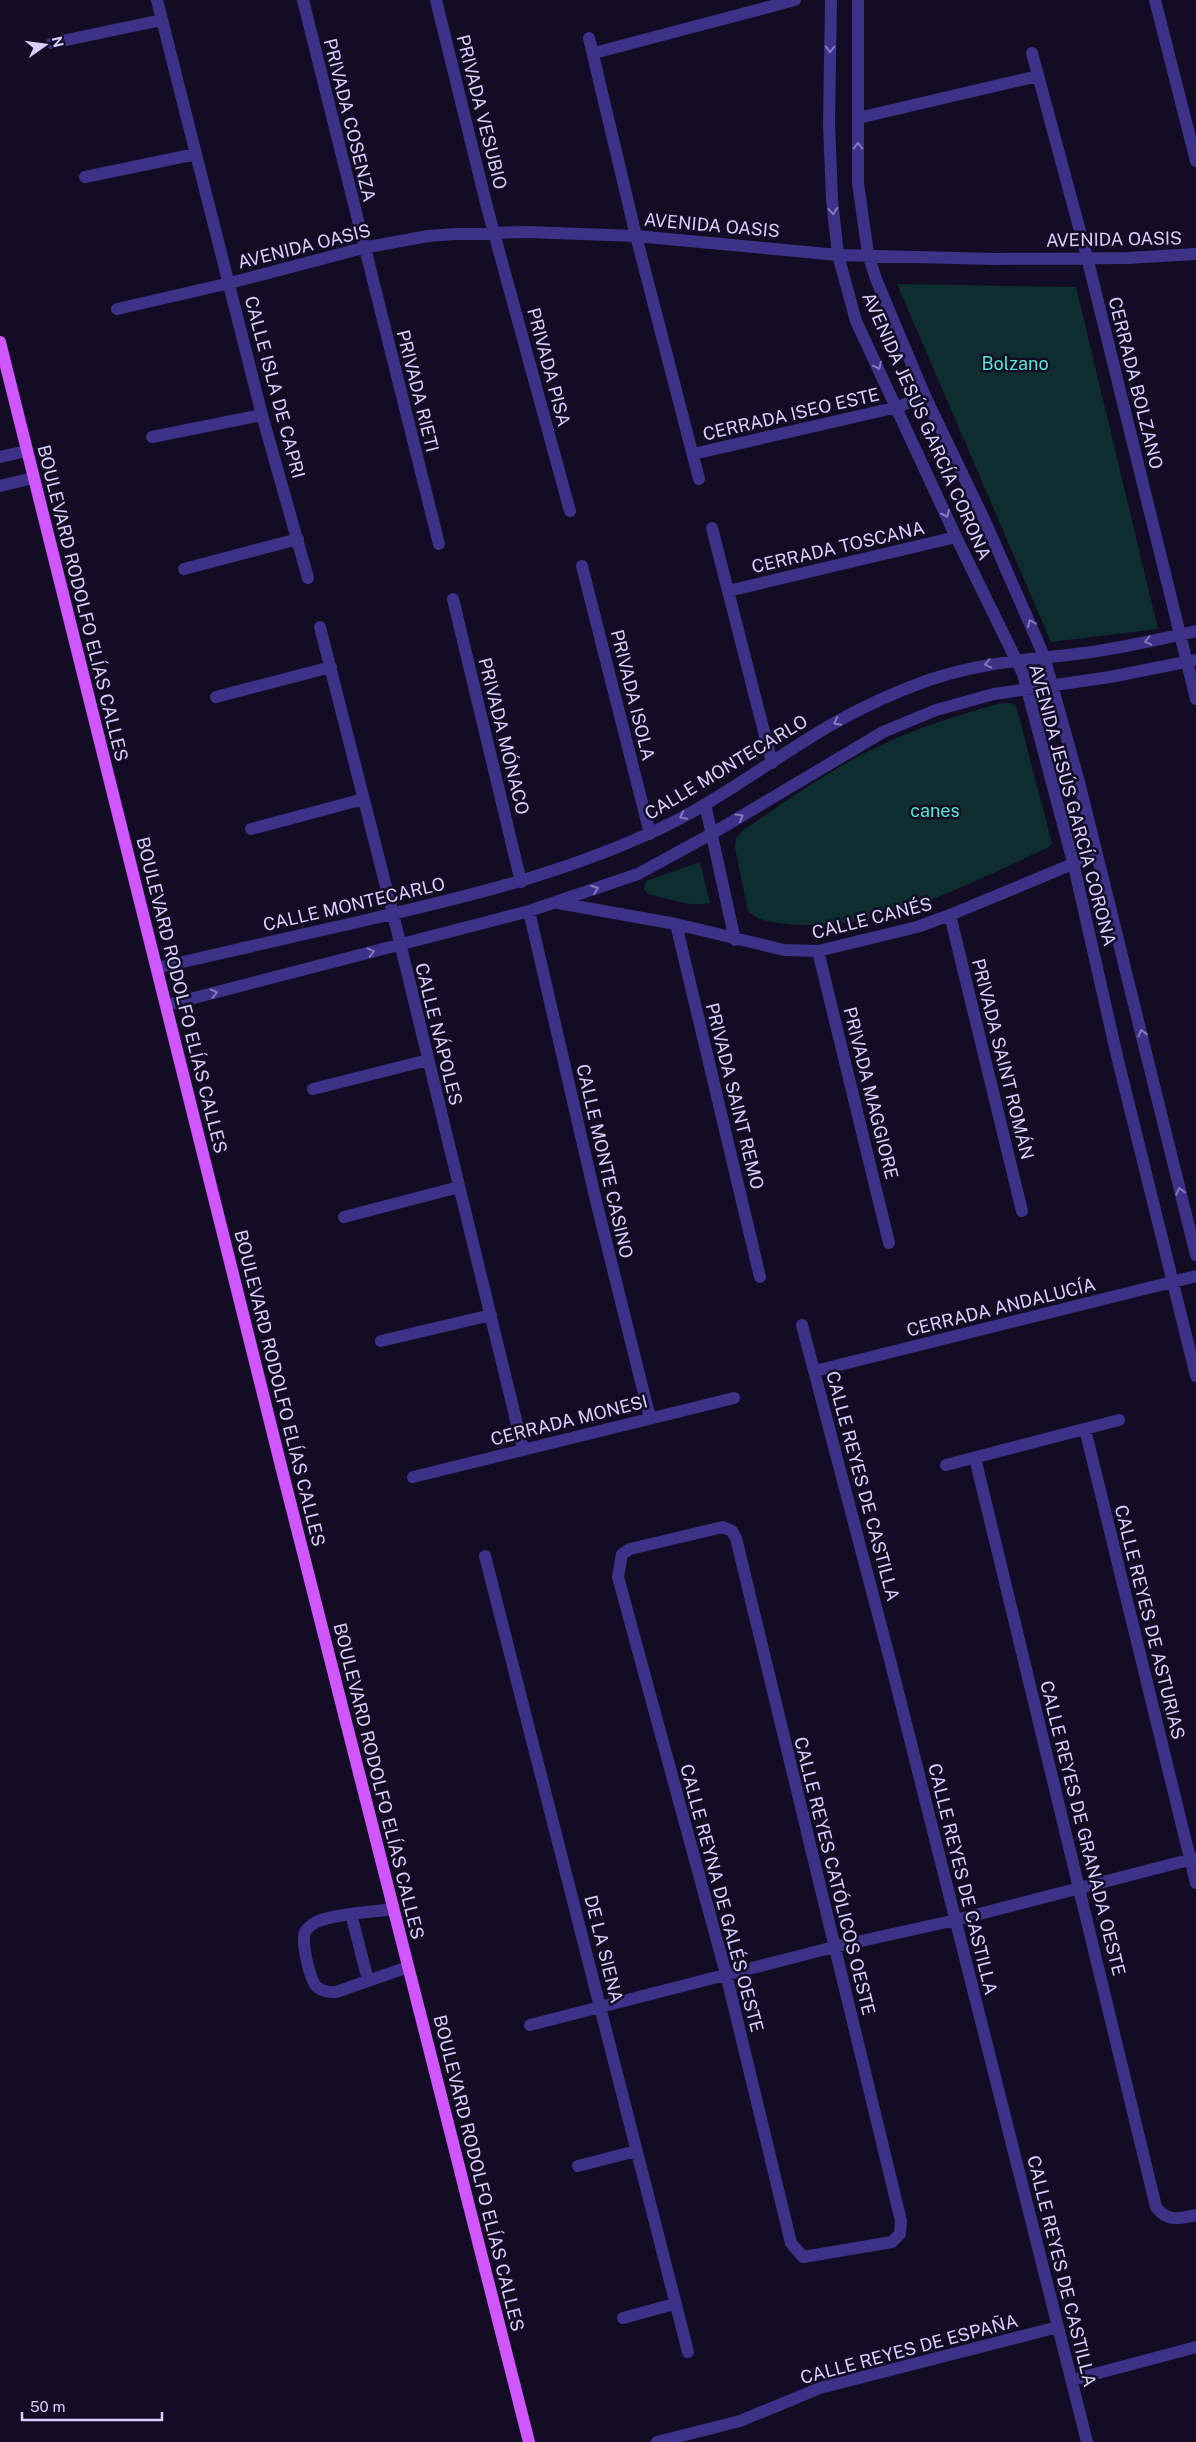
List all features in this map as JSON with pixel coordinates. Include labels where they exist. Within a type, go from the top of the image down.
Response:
[{"type":"main road","name":"BOULEVARD RODOLFO ELÍAS CALLES","points":[[0,342],[393,1909],[529,2442]]},
{"type":"street","name":"CALLE ISLA DE CAPRI","points":[[157,0],[262,415],[308,578]]},
{"type":"street","name":"PRIVADA COSENZA","points":[[303,0],[364,248]]},
{"type":"street","name":"PRIVADA VESUBIO","points":[[436,0],[494,232]]},
{"type":"street","points":[[594,53],[795,0]]},
{"type":"street","name":"AVENIDA JESÚS GARCÍA CORONA","points":[[831,0],[829,124],[832,200],[838,254],[856,321],[898,407],[956,537],[1017,660],[1027,688],[1073,862],[1196,1376]]},
{"type":"street","name":"AVENIDA JESÚS GARCÍA CORONA","points":[[858,0],[858,184],[868,254],[876,279],[925,396],[987,527],[1044,656],[1098,854],[1190,1210],[1196,1256]]},
{"type":"street","points":[[1155,0],[1196,162]]},
{"type":"street","points":[[52,43],[162,20]]},
{"type":"street","name":"CERRADA ISEO ESTE","points":[[589,38],[636,236],[699,479]]},
{"type":"street","name":"CERRADA BOLZANO","points":[[1032,53],[1087,257],[1181,634],[1191,661],[1196,699]]},
{"type":"street","points":[[858,118],[1038,76]]},
{"type":"street","points":[[85,178],[196,154]]},
{"type":"street","name":"AVENIDA OASIS","points":[[117,309],[230,283],[364,248],[428,236],[494,232],[636,236],[838,254],[993,259],[1127,258],[1196,254]]},
{"type":"street","name":"PRIVADA PISA","points":[[494,232],[570,511]]},
{"type":"street","name":"PRIVADA RIETI","points":[[364,248],[439,544]]},
{"type":"street","name":"CERRADA ISEO ESTE","points":[[693,454],[898,407],[925,396]]},
{"type":"street","points":[[152,437],[262,415]]},
{"type":"street","points":[[0,456],[26,450]]},
{"type":"street","points":[[0,486],[33,478]]},
{"type":"street","points":[[712,528],[772,763]]},
{"type":"street","name":"CERRADA TOSCANA","points":[[728,591],[956,537]]},
{"type":"street","points":[[184,568],[298,539]]},
{"type":"street","name":"PRIVADA ISOLA","points":[[582,566],[650,834]]},
{"type":"street","name":"PRIVADA MÓNACO","points":[[453,599],[521,882]]},
{"type":"street","name":"CALLE NÁPOLES","points":[[320,627],[393,914],[523,1450]]},
{"type":"street","name":"CALLE MONTECARLO","points":[[156,968],[393,914],[521,882],[650,834],[705,804],[830,725],[900,692],[931,680],[992,663],[1083,653],[1196,631]]},
{"type":"street","points":[[167,1004],[558,903],[638,874],[713,834],[883,732],[963,701],[1027,688],[1191,661]]},
{"type":"street","points":[[216,697],[330,667]]},
{"type":"street","points":[[251,829],[364,800]]},
{"type":"street","points":[[705,804],[735,940]]},
{"type":"street","name":"CALLE CANÉS","points":[[558,903],[676,924],[735,940],[784,950],[818,952],[917,926],[950,915],[998,897],[1073,862],[1098,854]]},
{"type":"street","name":"CALLE MONTE CASINO","points":[[529,911],[596,1201],[650,1418]]},
{"type":"street","name":"PRIVADA SAINT ROMÁN","points":[[950,915],[1022,1211]]},
{"type":"street","name":"PRIVADA SAINT REMO","points":[[676,924],[760,1277]]},
{"type":"street","name":"PRIVADA MAGGIORE","points":[[818,952],[889,1243]]},
{"type":"street","points":[[313,1089],[428,1060]]},
{"type":"street","points":[[344,1217],[459,1187]]},
{"type":"street","name":"CERRADA ANDALUCÍA","points":[[815,1371],[1038,1317],[1196,1276]]},
{"type":"street","points":[[382,1341],[490,1315]]},
{"type":"street","name":"CALLE REYES DE CASTILLA","points":[[802,1325],[956,1920],[1087,2442]]},
{"type":"street","name":"CERRADA MONESI","points":[[413,1477],[734,1398]]},
{"type":"street","points":[[946,1465],[1119,1420]]},
{"type":"street","name":"CALLE REYES DE ASTURIAS","points":[[1085,1429],[1193,1859],[1196,1883]]},
{"type":"street","name":"CALLE REYES DE GRANADA OESTE","points":[[975,1458],[1156,2206],[1166,2217],[1176,2220],[1196,2215]]},
{"type":"street","name":"CALLE REYES CATÓLICOS OESTE","points":[[630,1548],[723,1527],[732,1531],[736,1538],[901,2221],[900,2234],[892,2242],[803,2256]]},
{"type":"street","name":"CALLE REYNA DE GALÉS OESTE","points":[[630,1548],[622,1554],[618,1577],[726,1974],[791,2243],[803,2256]]},
{"type":"street","name":"DE LA SIENA","points":[[485,1556],[601,2006],[674,2304],[688,2352]]},
{"type":"street","points":[[530,2025],[726,1974],[834,1947],[956,1920],[1193,1859]]},
{"type":"street","points":[[393,1909],[351,1914],[314,1923],[305,1932],[304,1943],[311,1978],[316,1986],[323,1991],[336,1992],[408,1967]]},
{"type":"street","points":[[351,1914],[368,1980]]},
{"type":"street","points":[[578,2166],[636,2151]]},
{"type":"street","points":[[623,2318],[674,2304]]},
{"type":"street","name":"CALLE REYES DE ESPAÑA","points":[[657,2442],[689,2439],[748,2418],[820,2388],[1058,2327]]},
{"type":"street","points":[[1072,2380],[1196,2347]]},
{"type":"green space","name":"Bolzano","points":[[897,284],[1076,287],[1158,629],[1051,642]]},
{"type":"green space","name":"canes","points":[[1001,703],[1016,705],[1052,844],[953,891],[888,914],[820,925],[771,922],[748,911],[735,848],[736,838],[742,831],[851,760],[935,723]]},
{"type":"green space","points":[[700,862],[710,903],[679,902],[648,894],[644,889],[646,881]]}]
